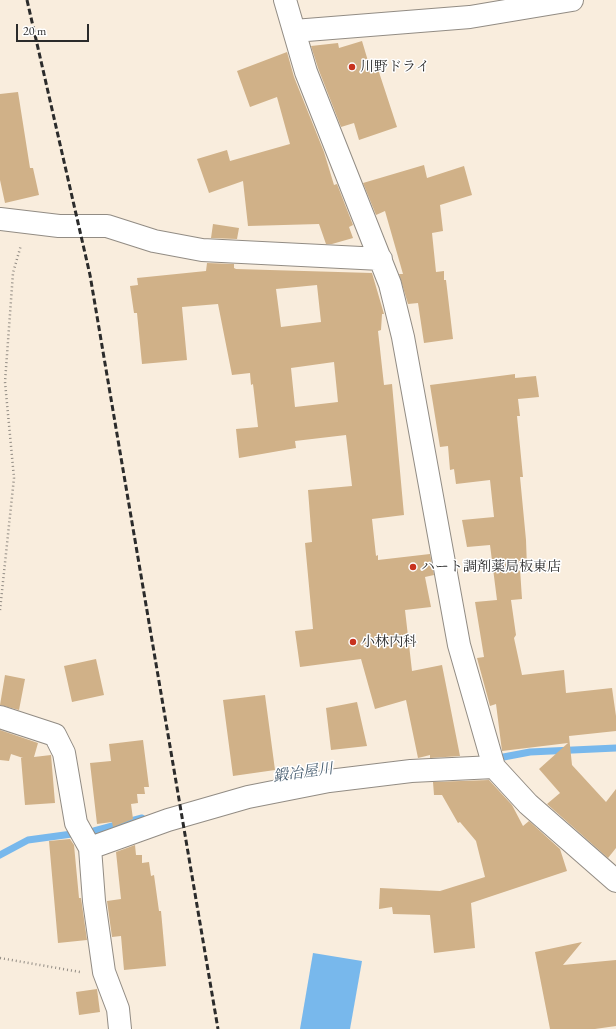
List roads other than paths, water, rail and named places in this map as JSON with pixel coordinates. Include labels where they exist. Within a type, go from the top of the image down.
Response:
[{"type":"street","points":[[572,0],[470,16],[290,15],[306,72],[390,284],[403,337],[459,645],[494,767],[528,804],[616,881]]},
{"type":"street","points":[[0,219],[59,226],[107,226],[154,241],[202,250],[381,259]]},
{"type":"street","points":[[0,716],[54,735],[64,753],[76,823],[90,848],[94,901],[106,977],[118,1009],[120,1029]]},
{"type":"street","points":[[90,848],[168,820],[262,794],[329,781],[411,771],[494,767]]},
{"type":"water","points":[[313,953],[362,961],[350,1029],[300,1029]]},
{"type":"waterway","name":"鍛冶屋川","points":[[493,759],[530,752],[616,748]]},
{"type":"waterway","name":"鍛冶屋川","points":[[0,855],[28,840],[94,831],[142,818]]},
{"type":"railway","points":[[27,0],[90,275],[218,1029]]},
{"type":"place","name":"川野ドライ","points":[[352,67]]},
{"type":"place","name":"ハート調剤薬局板東店","points":[[413,567]]},
{"type":"place","name":"小林内科","points":[[353,642]]}]
